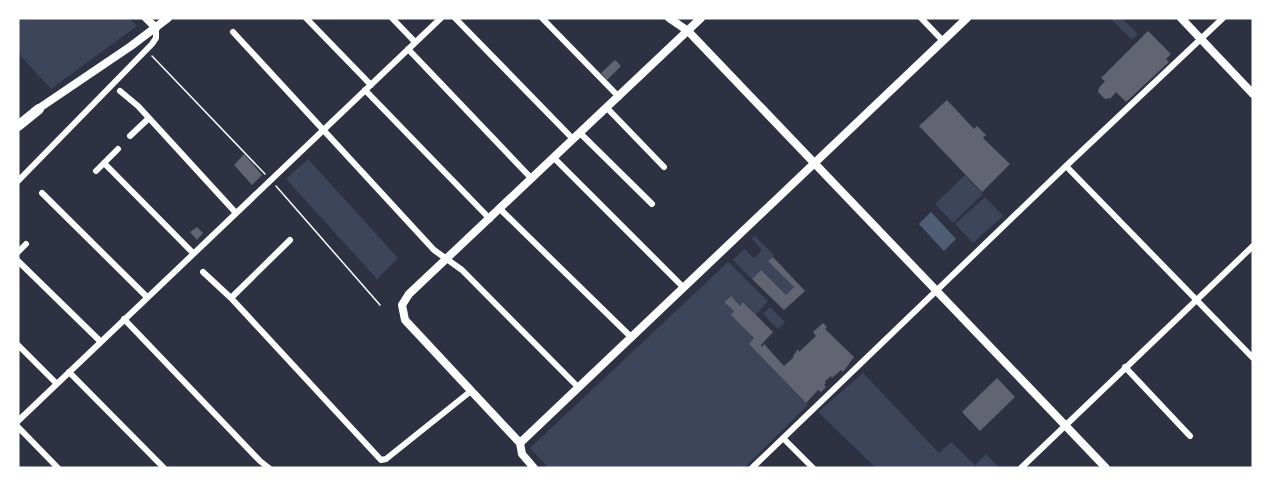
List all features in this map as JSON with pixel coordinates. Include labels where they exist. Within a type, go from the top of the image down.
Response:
[{"type":"highway","points":[[18,124],[39,109]]},
{"type":"main road","points":[[146,18],[156,28]]},
{"type":"main road","points":[[39,109],[168,18]]},
{"type":"main road","points":[[669,18],[688,31],[1106,468]]},
{"type":"main road","points":[[680,18],[688,31]]},
{"type":"main road","points":[[1181,18],[1253,94]]},
{"type":"street","points":[[306,18],[490,219]]},
{"type":"street","points":[[392,18],[415,42]]},
{"type":"street","points":[[18,421],[441,18]]},
{"type":"street","points":[[455,18],[573,139]]},
{"type":"street","points":[[542,18],[619,96]]},
{"type":"street","points":[[534,468],[522,454],[520,443],[405,320],[402,305],[409,294],[701,18]]},
{"type":"street","points":[[921,18],[943,41]]},
{"type":"street","points":[[520,443],[966,18]]},
{"type":"street","points":[[752,468],[1223,18]]},
{"type":"street","points":[[18,181],[152,44],[156,38],[156,28]]},
{"type":"street","points":[[233,32],[434,250],[462,270],[578,387]]},
{"type":"street","points":[[408,49],[532,179]]},
{"type":"street","points":[[120,91],[138,106],[236,213]]},
{"type":"street","points":[[607,108],[663,167]]},
{"type":"street","points":[[130,136],[148,119]]},
{"type":"street","points":[[580,133],[652,204]]},
{"type":"street","points":[[96,171],[117,149]]},
{"type":"street","points":[[554,158],[683,287]]},
{"type":"street","points":[[104,163],[193,254]]},
{"type":"street","points":[[1066,166],[1253,358]]},
{"type":"street","points":[[42,193],[147,297]]},
{"type":"street","points":[[500,209],[631,337]]},
{"type":"street","points":[[231,298],[290,240]]},
{"type":"street","points":[[18,252],[26,244]]},
{"type":"street","points":[[1021,468],[1253,246]]},
{"type":"street","points":[[18,261],[101,342]]},
{"type":"street","points":[[203,272],[231,298],[381,460],[386,459],[471,392]]},
{"type":"street","points":[[124,319],[269,468]]},
{"type":"street","points":[[18,345],[57,384]]},
{"type":"street","points":[[1125,367],[1190,436]]},
{"type":"street","points":[[69,372],[164,468]]},
{"type":"street","points":[[18,428],[58,468]]},
{"type":"street","points":[[783,438],[813,468]]},
{"type":"shaded area","points":[[18,18],[129,18],[137,26],[51,89],[18,53]]},
{"type":"shaded area","points":[[1110,18],[1121,18],[1138,34],[1132,40]]},
{"type":"shaded area","points":[[308,159],[398,258],[377,279],[286,179]]},
{"type":"shaded area","points":[[965,175],[983,194],[953,223],[935,204]]},
{"type":"shaded area","points":[[985,197],[1003,216],[973,243],[955,224]]},
{"type":"shaded area","points":[[931,212],[956,239],[944,251],[919,224]]},
{"type":"shaded area","points":[[755,236],[774,255],[769,261],[794,287],[786,295],[760,271],[752,279],[733,260],[744,249],[754,258],[762,250],[752,239]]},
{"type":"shaded area","points":[[728,262],[768,301],[756,315],[744,302],[740,306],[730,296],[724,302],[734,311],[732,315],[754,338],[749,344],[808,405],[744,468],[549,468],[530,448]]},
{"type":"shaded area","points":[[770,307],[785,322],[778,329],[763,314]]},
{"type":"shaded area","points":[[863,373],[939,453],[951,442],[975,465],[986,454],[1000,468],[876,468],[818,412]]},
{"type":"building","points":[[1148,31],[1171,54],[1166,59],[1169,62],[1126,102],[1116,92],[1111,98],[1105,99],[1098,92],[1105,81],[1101,78]]},
{"type":"building","points":[[615,60],[621,66],[607,80],[601,73]]},
{"type":"building","points":[[947,100],[974,129],[977,126],[986,135],[983,138],[1010,164],[982,192],[919,126]]},
{"type":"building","points":[[244,154],[262,175],[252,185],[234,165]]},
{"type":"building","points":[[197,227],[203,233],[197,240],[190,232]]},
{"type":"building","points":[[773,257],[805,291],[784,310],[752,279],[761,270],[786,295],[794,287],[768,261]]},
{"type":"building","points":[[731,296],[740,306],[743,302],[773,332],[761,345],[762,347],[764,344],[784,366],[794,357],[798,349],[799,352],[816,336],[813,332],[823,323],[827,327],[825,329],[854,357],[843,372],[841,370],[825,381],[826,387],[821,392],[818,390],[806,403],[749,344],[754,338],[731,315],[734,311],[724,302]]},
{"type":"building","points":[[997,378],[1015,397],[980,431],[962,412]]}]
